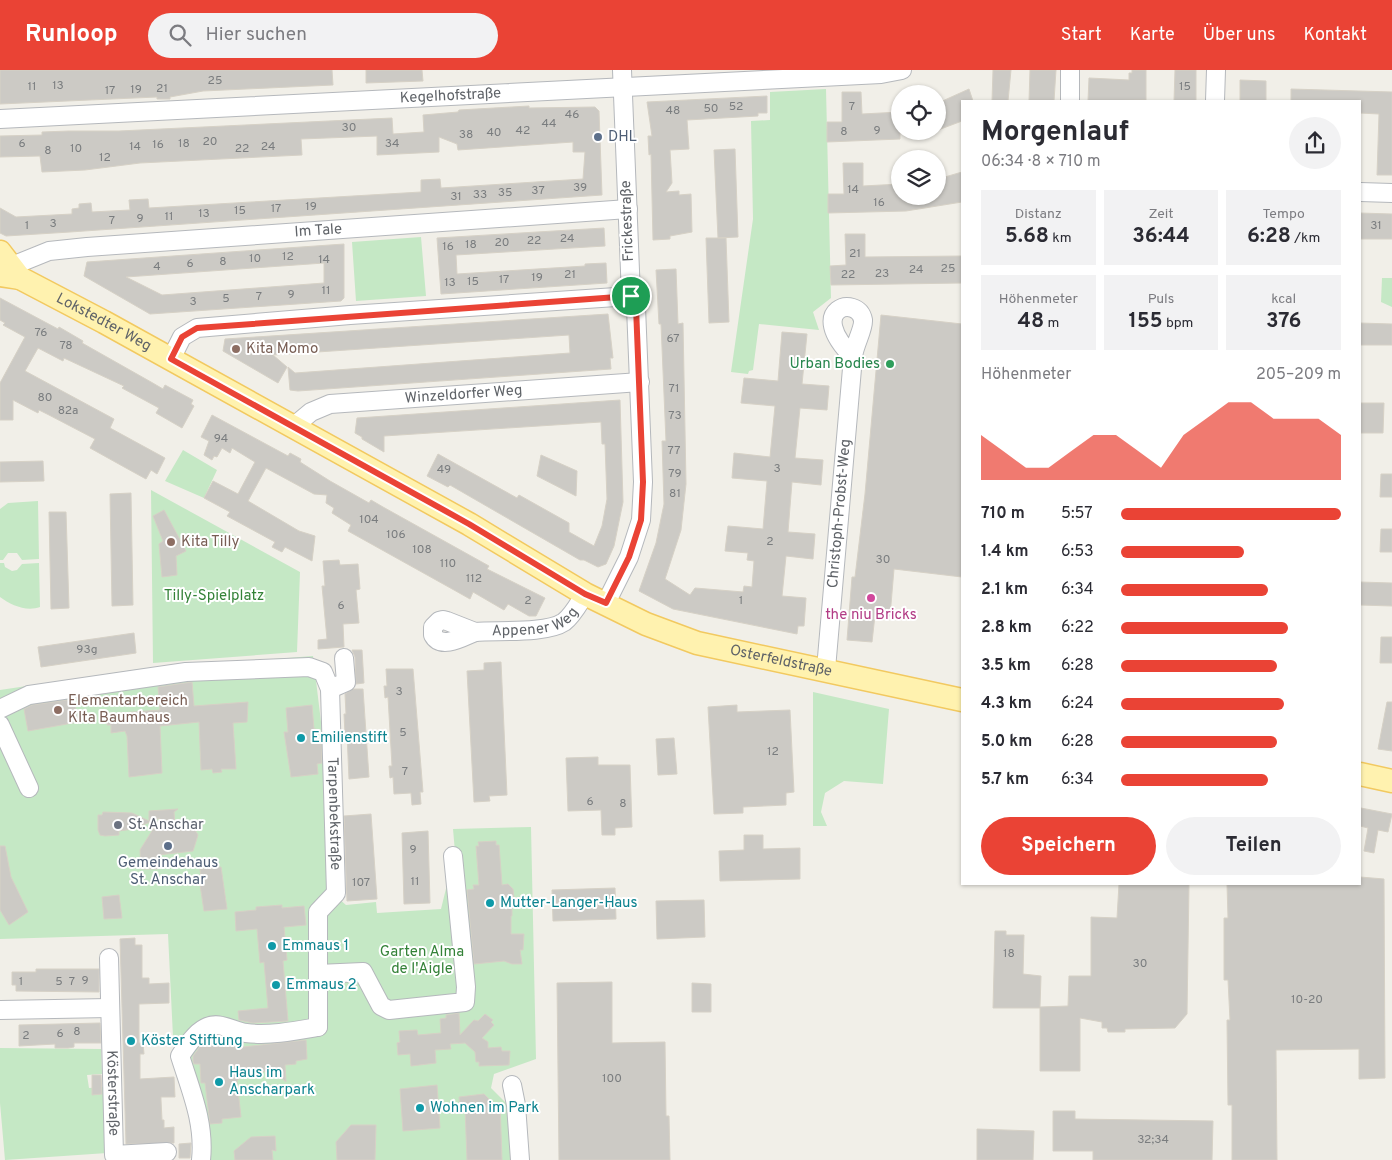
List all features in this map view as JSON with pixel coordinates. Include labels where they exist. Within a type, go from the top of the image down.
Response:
[{"type":"main road","name":"Lokstedter Weg","points":[[8,268],[469,524],[585,594],[606,603]]},
{"type":"main road","name":"Osterfeldstraße","points":[[606,603],[638,620],[682,638],[961,700]]},
{"type":"main road","points":[[1361,774],[1392,781]]},
{"type":"street","name":"Frickestraße","points":[[606,603],[629,557],[641,520],[643,482],[636,307],[631,296],[622,70]]},
{"type":"street","name":"Kegelhofstraße","points":[[0,120],[623,89],[881,74],[902,70]]},
{"type":"street","points":[[1070,70],[1070,100]]},
{"type":"street","points":[[1215,100],[1216,70]]},
{"type":"street","points":[[1361,192],[1392,193]]},
{"type":"street","name":"Im Tale","points":[[8,268],[49,251],[87,247],[628,209]]},
{"type":"street","points":[[171,359],[182,337],[197,328],[359,314],[631,296]]},
{"type":"street","name":"Christoph-Probst-Weg","points":[[826,669],[853,356]]},
{"type":"street","name":"Winzeldorfer Weg","points":[[293,427],[310,412],[330,404],[640,382]]},
{"type":"street","name":"Appener Weg","points":[[475,632],[558,626],[572,614],[585,594]]},
{"type":"street","points":[[0,709],[29,694],[210,670],[309,667],[323,672],[330,689],[346,682],[344,658]]},
{"type":"street","name":"Tarpenbekstraße","points":[[200,1160],[202,1145],[198,1109],[180,1056],[188,1044],[206,1027],[222,1025],[246,1032],[322,1032],[318,974],[318,912],[336,893],[330,689]]},
{"type":"street","points":[[0,725],[29,788]]},
{"type":"street","points":[[318,974],[364,972],[381,1006],[389,1010],[465,1002],[453,856]]},
{"type":"street","name":"Kösterstraße","points":[[109,958],[114,1155],[167,1152]]},
{"type":"street","points":[[0,1010],[109,1008]]},
{"type":"street","points":[[512,1085],[516,1105],[520,1160]]},
{"type":"green space","points":[[826,89],[831,298],[813,312],[819,330],[759,324],[753,370],[749,371],[748,374],[731,372],[753,219],[751,121],[770,120],[770,92]]},
{"type":"green space","points":[[421,237],[426,296],[356,301],[352,242]]},
{"type":"green space","points":[[1382,278],[1392,278],[1392,307],[1381,302]]},
{"type":"green space","points":[[183,450],[217,470],[204,498],[165,481]]},
{"type":"green space","name":"Tilly-Spielplatz","points":[[151,490],[300,572],[297,652],[153,663]]},
{"type":"green space","points":[[38,501],[39,559],[22,560],[17,553],[8,553],[3,560],[0,560],[0,509],[8,503]]},
{"type":"green space","points":[[0,563],[4,563],[5,567],[12,571],[17,570],[22,564],[39,563],[40,607],[29,609],[19,607],[0,597]]},
{"type":"green space","name":"Garten Alma de l'Aigle","points":[[313,656],[330,796],[331,892],[346,905],[376,902],[377,913],[441,909],[455,852],[453,829],[531,827],[536,1059],[494,1074],[491,1088],[510,1107],[514,1160],[206,1160],[193,1084],[194,1070],[173,1037],[168,934],[0,939],[0,690],[140,669]]},
{"type":"green space","points":[[813,692],[889,709],[883,784],[844,781],[825,793],[821,812],[827,826],[813,826]]},
{"type":"green space","points":[[0,1048],[101,1049],[102,1074],[87,1075],[89,1088],[104,1087],[107,1153],[5,1160],[0,1103]]},
{"type":"building","points":[[0,70],[332,70],[333,85],[203,91],[170,97],[170,99],[157,99],[157,97],[0,104]]},
{"type":"building","points":[[366,70],[422,70],[423,81],[366,83]]},
{"type":"building","points":[[993,70],[1011,70],[1008,100],[992,100]]},
{"type":"building","points":[[1030,70],[1056,70],[1054,100],[1029,100]]},
{"type":"building","points":[[1132,70],[1146,70],[1146,100],[1088,100],[1089,78],[1129,80],[1129,73],[1132,73]]},
{"type":"building","points":[[1175,70],[1196,70],[1196,100],[1174,100]]},
{"type":"building","points":[[1240,80],[1266,81],[1266,100],[1240,100]]},
{"type":"building","points":[[969,89],[973,100],[961,100],[961,121],[946,127],[946,99]]},
{"type":"building","points":[[1291,89],[1392,92],[1392,175],[1377,175],[1379,114],[1361,113],[1361,100],[1291,100]]},
{"type":"building","points":[[842,92],[861,92],[862,114],[891,112],[891,139],[827,142],[827,122],[842,122]]},
{"type":"building","points":[[767,96],[767,113],[758,113],[758,116],[687,120],[689,149],[670,150],[672,183],[666,192],[679,191],[679,195],[691,194],[692,232],[670,236],[670,239],[653,240],[651,154],[649,155],[648,136],[652,136],[647,102]]},
{"type":"building","points":[[529,106],[529,108],[595,107],[599,111],[602,195],[70,232],[6,236],[0,233],[0,208],[16,217],[72,214],[72,209],[79,208],[79,204],[91,203],[92,212],[130,210],[129,200],[148,199],[149,208],[421,192],[421,180],[440,179],[441,188],[583,179],[585,152],[573,152],[573,142],[458,150],[457,144],[439,137],[439,152],[377,155],[377,136],[301,139],[302,155],[140,163],[85,170],[42,172],[40,156],[0,157],[0,136],[42,135],[42,132],[119,131],[392,118],[393,134],[424,132],[423,115],[458,112],[459,110]]},
{"type":"building","points":[[735,149],[738,237],[718,238],[714,150]]},
{"type":"building","points":[[843,163],[863,163],[863,186],[891,184],[891,205],[943,205],[906,211],[828,213],[828,194],[844,194]]},
{"type":"building","points":[[961,172],[961,202],[946,205],[946,177]]},
{"type":"building","points":[[1361,213],[1392,214],[1392,239],[1361,239]]},
{"type":"building","points":[[604,228],[605,246],[456,255],[457,274],[606,263],[607,283],[441,294],[437,238]]},
{"type":"building","points":[[845,234],[865,234],[865,257],[961,256],[961,283],[831,285],[830,266],[846,265]]},
{"type":"building","points":[[706,238],[726,238],[729,322],[709,323]]},
{"type":"building","points":[[344,244],[344,298],[341,301],[150,314],[84,276],[87,262]],"holes":[[[324,263],[324,283],[162,295],[126,277]]]},
{"type":"building","points":[[676,269],[678,324],[683,323],[686,484],[681,530],[665,579],[690,595],[695,588],[743,592],[744,586],[752,587],[754,561],[747,560],[748,553],[725,551],[728,526],[763,529],[767,481],[732,478],[734,453],[770,457],[775,406],[741,403],[744,378],[778,381],[782,332],[807,334],[802,384],[829,386],[827,410],[800,408],[795,458],[823,460],[821,485],[792,482],[788,532],[815,534],[813,559],[786,556],[782,596],[806,598],[804,626],[798,626],[797,634],[673,609],[639,591],[656,543],[664,504],[662,441],[666,441],[661,324],[659,324],[656,270]]},
{"type":"building","points":[[0,298],[58,329],[59,327],[83,341],[82,343],[163,389],[165,385],[193,400],[191,404],[194,406],[182,428],[156,413],[159,408],[122,388],[124,386],[64,358],[63,361],[38,348],[25,371],[114,419],[110,428],[165,458],[157,474],[151,470],[146,479],[90,448],[95,439],[39,410],[38,413],[13,400],[13,420],[0,420],[0,383],[25,337],[3,325],[5,323],[0,320]]},
{"type":"building","points":[[608,314],[613,358],[610,358],[611,369],[298,391],[290,390],[288,367],[295,373],[570,353],[569,335],[273,355],[287,367],[278,383],[223,351],[225,339]]},
{"type":"building","points":[[881,315],[961,324],[961,577],[894,569],[890,616],[875,615],[872,642],[847,640],[852,577],[855,577],[865,494]]},
{"type":"building","points":[[1361,323],[1392,324],[1392,345],[1361,345]]},
{"type":"building","points":[[620,400],[623,502],[614,546],[606,564],[598,567],[580,560],[450,485],[448,487],[427,476],[438,454],[517,498],[519,495],[569,523],[569,532],[594,546],[602,526],[607,499],[605,444],[602,444],[601,422],[384,436],[384,452],[355,433],[357,418]]},
{"type":"building","points":[[1361,403],[1384,403],[1383,433],[1361,433]]},
{"type":"building","points":[[212,415],[288,456],[290,453],[301,459],[300,462],[330,481],[369,503],[371,500],[489,566],[487,569],[545,598],[536,616],[529,616],[508,604],[504,610],[473,592],[470,599],[348,531],[351,525],[332,513],[334,508],[326,503],[327,495],[314,494],[266,468],[248,501],[299,531],[315,536],[312,561],[285,547],[282,552],[272,547],[275,542],[227,516],[230,512],[204,498],[213,481],[238,494],[255,462],[232,448],[230,453],[222,448],[217,457],[214,456],[212,460],[204,455],[209,441],[201,437]]},
{"type":"building","points":[[541,455],[577,471],[576,496],[537,476]]},
{"type":"building","points":[[43,461],[44,481],[0,482],[0,462]]},
{"type":"building","points":[[1381,474],[1392,474],[1392,497],[1380,497]]},
{"type":"building","points":[[131,493],[133,605],[112,606],[110,494]]},
{"type":"building","name":"Kita Tilly","points":[[164,510],[186,551],[176,556],[177,575],[162,577],[159,544],[163,541],[153,516]]},
{"type":"building","points":[[49,512],[66,512],[69,608],[51,609]]},
{"type":"building","points":[[1381,529],[1392,529],[1392,552],[1380,552]]},
{"type":"building","points":[[339,560],[340,565],[358,564],[360,589],[356,590],[359,623],[343,624],[344,647],[318,649],[318,640],[327,639],[322,586],[325,586],[323,561]]},
{"type":"building","points":[[1361,582],[1392,583],[1392,606],[1361,605]]},
{"type":"building","points":[[134,633],[136,653],[41,667],[38,647]]},
{"type":"building","points":[[1381,637],[1392,637],[1392,663],[1380,663]]},
{"type":"building","points":[[352,650],[362,650],[364,683],[356,684],[355,657]]},
{"type":"building","points":[[501,662],[507,795],[489,796],[490,801],[474,802],[467,671],[484,670],[484,663]]},
{"type":"building","points":[[386,669],[413,669],[423,792],[420,792],[421,804],[412,805],[411,793],[394,794],[393,777],[390,778],[389,766],[392,766],[388,697],[385,698],[384,686],[387,686]]},
{"type":"building","points":[[192,682],[194,706],[248,702],[247,722],[233,723],[236,769],[221,769],[222,772],[213,773],[212,769],[201,770],[199,722],[160,726],[162,773],[129,777],[127,736],[125,731],[111,733],[111,725],[107,725],[107,714],[160,710],[158,687]]},
{"type":"building","points":[[353,689],[363,689],[369,777],[349,779],[344,714],[346,714],[345,694]]},
{"type":"building","points":[[74,699],[78,722],[28,731],[24,709],[32,705]]},
{"type":"building","points":[[1387,702],[1392,702],[1392,751],[1378,749]]},
{"type":"building","name":"Emilienstift","points":[[312,705],[314,729],[316,729],[318,743],[321,742],[322,763],[317,764],[318,774],[291,777],[284,732],[288,732],[286,708]]},
{"type":"building","points":[[737,705],[737,712],[790,710],[794,792],[786,793],[786,805],[743,807],[743,813],[714,814],[708,707]]},
{"type":"building","points":[[674,738],[677,774],[658,775],[656,739]]},
{"type":"building","points":[[598,757],[598,765],[630,765],[632,827],[615,828],[615,835],[602,835],[601,810],[568,811],[566,758]]},
{"type":"building","points":[[1361,808],[1392,814],[1388,832],[1378,830],[1374,853],[1364,851],[1368,828],[1361,826]]},
{"type":"building","points":[[178,809],[174,812],[175,825],[186,825],[190,829],[195,830],[198,835],[193,851],[158,855],[158,869],[141,869],[140,850],[160,818],[133,829],[119,831],[119,835],[100,835],[98,830],[98,815],[102,815],[103,812],[132,813],[149,821],[149,811]]},
{"type":"building","points":[[371,814],[377,899],[347,901],[344,816]]},
{"type":"building","points":[[428,831],[430,903],[404,904],[402,833]]},
{"type":"building","points":[[744,835],[763,835],[763,849],[800,848],[800,879],[720,881],[719,851],[744,850]]},
{"type":"building","name":"Mutter-Langer-Haus","points":[[496,841],[496,845],[499,845],[502,885],[508,884],[513,889],[515,907],[512,907],[511,934],[524,934],[523,950],[520,950],[522,964],[512,964],[504,961],[474,964],[467,890],[474,889],[473,885],[479,885],[476,846],[479,846],[478,842]]},
{"type":"building","points":[[0,846],[5,846],[11,877],[28,912],[9,925],[0,910]]},
{"type":"building","points":[[221,867],[227,909],[204,911],[199,878],[201,878],[200,869]]},
{"type":"building","points":[[1361,877],[1384,879],[1385,1078],[1359,1079],[1359,1049],[1276,1050],[1277,1160],[1232,1160],[1232,1105],[1228,1105],[1227,1020],[1230,1020],[1228,980],[1224,980],[1224,918],[1228,918],[1227,885],[1361,885]]},
{"type":"building","points":[[1119,885],[1189,885],[1187,1014],[1175,1028],[1125,1029],[1125,1032],[1108,1032],[1107,1028],[1102,1028],[1102,1022],[1080,1018],[1080,1071],[1040,1071],[1040,1008],[993,1008],[995,931],[1006,931],[1006,935],[1024,935],[1023,974],[1041,976],[1040,1007],[1068,1006],[1069,976],[1091,976],[1091,917],[1117,918]]},
{"type":"building","points":[[615,888],[616,919],[553,921],[552,890]]},
{"type":"building","points":[[119,895],[122,918],[104,919],[102,897]]},
{"type":"building","points":[[704,900],[705,937],[657,939],[656,901]]},
{"type":"building","name":"Emmaus 1","points":[[282,905],[282,908],[304,906],[306,925],[284,927],[287,960],[283,961],[288,1021],[253,1023],[239,1020],[238,1011],[268,1008],[264,962],[260,963],[257,929],[236,931],[235,912],[256,910],[256,907]]},
{"type":"building","points":[[135,938],[135,945],[142,945],[142,978],[149,978],[149,984],[169,983],[169,1003],[139,1004],[139,1043],[143,1043],[144,1054],[140,1054],[140,1079],[174,1077],[175,1097],[161,1097],[161,1100],[164,1128],[174,1127],[174,1143],[126,1144],[120,939]]},
{"type":"building","points":[[36,969],[99,969],[99,992],[16,991],[16,985],[12,985],[12,972],[36,972]]},
{"type":"building","points":[[612,982],[612,1043],[665,1042],[666,1116],[669,1116],[670,1160],[559,1160],[557,983]]},
{"type":"building","points":[[692,983],[711,984],[711,1012],[692,1012]]},
{"type":"building","points":[[459,1013],[460,1035],[474,1020],[478,1021],[485,1014],[493,1020],[491,1022],[494,1025],[482,1038],[488,1042],[488,1048],[501,1047],[502,1051],[510,1051],[509,1065],[479,1066],[479,1062],[476,1062],[475,1052],[465,1043],[450,1044],[451,1049],[435,1050],[436,1063],[411,1066],[410,1054],[398,1055],[399,1031],[417,1030],[418,1035],[441,1033],[440,1019],[446,1018],[446,1015]]},
{"type":"building","points":[[100,1023],[101,1043],[74,1043],[74,1047],[68,1048],[55,1048],[55,1044],[19,1046],[19,1025]]},
{"type":"building","name":"Haus im Anscharpark","points":[[306,1040],[307,1059],[296,1061],[296,1064],[285,1065],[286,1082],[273,1071],[244,1073],[237,1081],[241,1117],[222,1119],[222,1123],[210,1124],[205,1083],[201,1083],[200,1064],[194,1064],[193,1061],[193,1056],[202,1044],[238,1042],[243,1043],[243,1047]]},
{"type":"building","points":[[92,1075],[101,1075],[102,1094],[92,1095]]},
{"type":"building","name":"Wohnen im Park","points":[[437,1085],[440,1128],[403,1131],[400,1089]]},
{"type":"building","points":[[484,1094],[494,1104],[500,1103],[502,1160],[467,1160],[465,1108],[460,1109],[459,1097]]},
{"type":"building","points":[[1053,1111],[1075,1111],[1075,1119],[1213,1121],[1212,1160],[1093,1160],[1093,1151],[1053,1151]]},
{"type":"building","points":[[351,1125],[376,1125],[375,1160],[337,1160],[336,1142]]},
{"type":"building","points":[[977,1129],[1034,1131],[1033,1160],[977,1160]]},
{"type":"building","points":[[275,1136],[276,1151],[272,1150],[273,1160],[235,1160],[234,1151],[251,1137]]},
{"type":"building","points":[[191,1143],[190,1158],[179,1158],[179,1144]]},
{"type":"place","name":"DHL","points":[[598,137]]},
{"type":"place","name":"Kita Momo","points":[[236,349]]},
{"type":"place","name":"Urban Bodies","points":[[890,364]]},
{"type":"place","name":"Kita Tilly","points":[[171,542]]},
{"type":"place","name":"the niu Bricks","points":[[871,598]]},
{"type":"place","name":"Elementarbereich KIta Baumhaus","points":[[58,710]]},
{"type":"place","name":"Emilienstift","points":[[301,738]]},
{"type":"place","name":"St. Anschar","points":[[118,825]]},
{"type":"place","name":"Gemeindehaus St. Anschar","points":[[168,846]]},
{"type":"place","name":"Mutter-Langer-Haus","points":[[490,903]]},
{"type":"place","name":"Emmaus 1","points":[[272,946]]},
{"type":"place","name":"Emmaus 2","points":[[276,985]]},
{"type":"place","name":"Köster Stiftung","points":[[131,1041]]},
{"type":"place","name":"Haus im Anscharpark","points":[[219,1082]]},
{"type":"place","name":"Wohnen im Park","points":[[420,1108]]},
{"type":"route","points":[[631,296],[636,307],[640,382],[643,482],[641,520],[629,557],[606,603],[585,594],[469,524],[171,359],[182,337],[197,328],[431,309],[631,296]]}]
